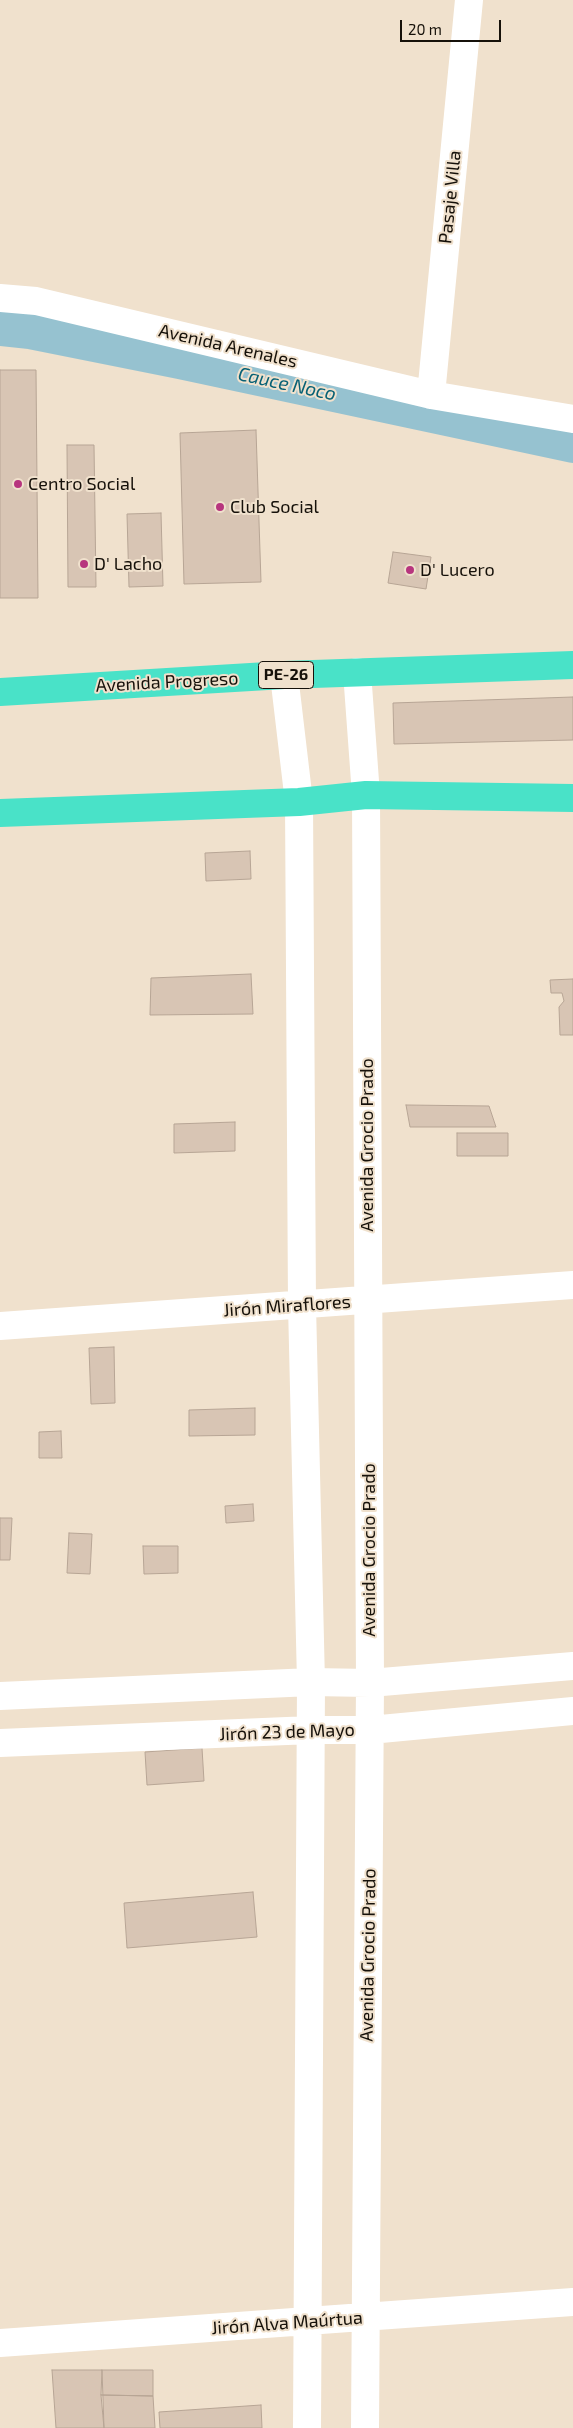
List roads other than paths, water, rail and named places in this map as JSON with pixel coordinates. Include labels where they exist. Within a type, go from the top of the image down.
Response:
[{"type":"highway","name":"Avenida Progreso","points":[[0,692],[284,675],[573,664]]},
{"type":"highway","points":[[0,813],[298,802],[366,795],[573,798]]},
{"type":"street","name":"Pasaje Villa","points":[[431,395],[469,0]]},
{"type":"street","name":"Avenida Arenales","points":[[0,298],[36,301],[431,395],[573,419]]},
{"type":"street","name":"Avenida Grocio Prado","points":[[357,672],[366,795],[370,1730],[364,2317],[365,2428]]},
{"type":"street","points":[[284,675],[298,802],[302,1305],[311,1682],[307,2428]]},
{"type":"street","name":"Jirón Miraflores","points":[[0,1326],[573,1285]]},
{"type":"street","points":[[0,1696],[311,1682],[370,1683],[573,1666]]},
{"type":"street","name":"Jirón 23 de Mayo","points":[[0,1743],[311,1730],[370,1730],[573,1712]]},
{"type":"street","name":"Jirón Alva Maúrtua","points":[[0,2343],[573,2302]]},
{"type":"waterway","name":"Cauce Noco","points":[[0,328],[30,331],[180,361],[573,445]]},
{"type":"place","name":"Centro Social","points":[[18,484]]},
{"type":"place","name":"Club Social","points":[[220,507]]},
{"type":"place","name":"D' Lacho","points":[[84,564]]},
{"type":"place","name":"D' Lucero","points":[[410,570]]}]
